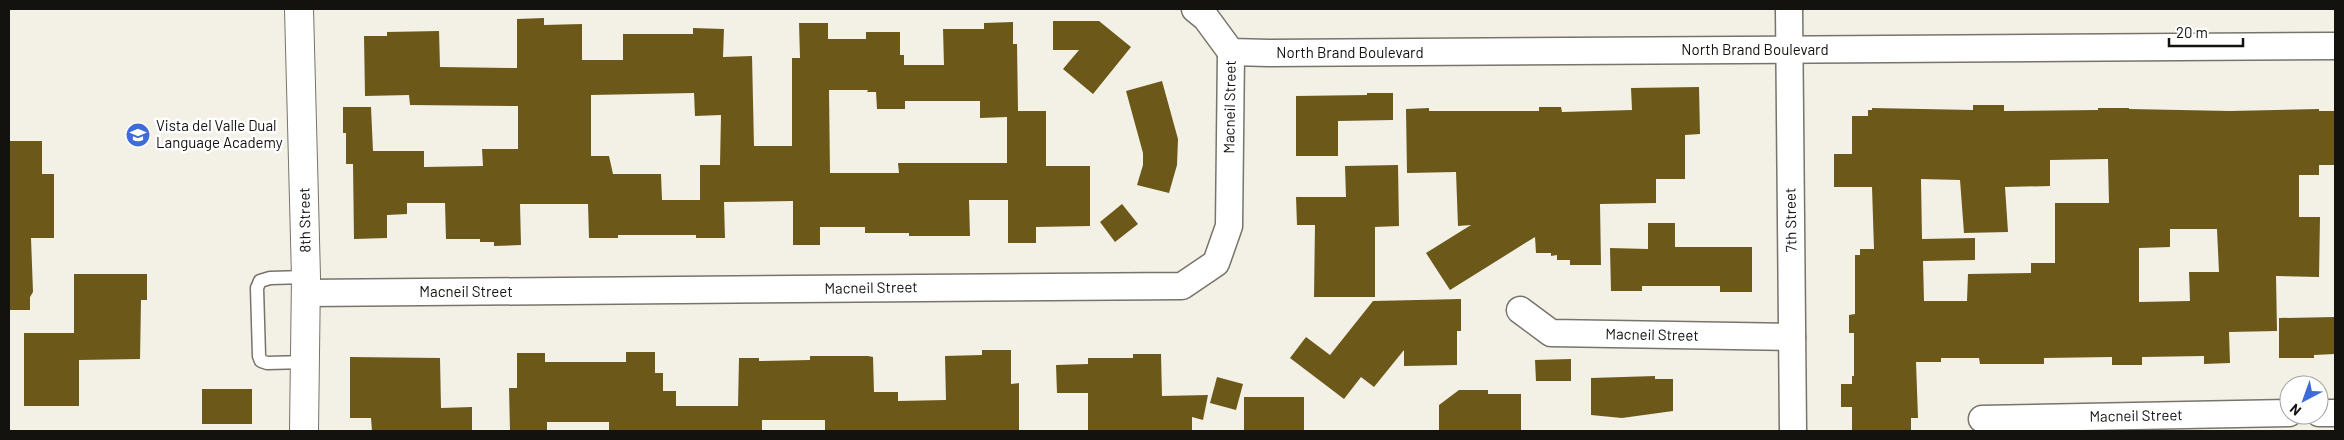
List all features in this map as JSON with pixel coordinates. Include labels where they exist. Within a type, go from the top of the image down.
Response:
[{"type":"street","name":"8th Street","points":[[299,9],[306,285],[304,431]]},
{"type":"street","points":[[1195,9],[1206,18],[1230,52]]},
{"type":"street","name":"7th Street","points":[[1789,9],[1793,431]]},
{"type":"street","name":"North Brand Boulevard","points":[[1230,52],[1269,54],[2335,46]]},
{"type":"street","name":"Macneil Street","points":[[306,285],[1182,286],[1216,263],[1229,226],[1230,52]]},
{"type":"street","name":"Macneil Street","points":[[1520,310],[1551,333],[1792,337]]},
{"type":"street","name":"Macneil Street","points":[[1982,419],[2279,413]]},
{"type":"lane","points":[[306,285],[270,278],[260,281],[257,288],[259,356],[262,361],[267,363],[306,362]]},
{"type":"building","points":[[544,18],[544,25],[582,24],[582,60],[623,60],[623,34],[693,34],[693,28],[724,29],[723,57],[752,56],[754,146],[792,146],[792,58],[800,58],[799,23],[828,23],[828,39],[866,39],[866,32],[900,32],[900,55],[904,55],[904,65],[944,65],[943,29],[984,29],[984,23],[1013,22],[1013,44],[1017,44],[1018,111],[1046,111],[1046,166],[1090,166],[1090,226],[1036,227],[1036,243],[1008,243],[1008,200],[969,200],[970,236],[909,236],[909,233],[865,233],[865,227],[820,227],[820,245],[793,245],[793,201],[724,202],[725,238],[696,238],[696,235],[618,235],[618,238],[589,238],[588,204],[520,204],[521,245],[494,246],[494,242],[480,242],[480,239],[446,239],[445,203],[407,203],[407,214],[387,215],[387,238],[354,239],[353,164],[346,164],[346,133],[343,133],[343,107],[371,107],[373,151],[424,151],[424,167],[483,166],[482,149],[518,149],[518,106],[410,105],[409,95],[365,96],[364,36],[387,36],[387,32],[439,31],[440,67],[517,68],[517,19]],"holes":[[[829,90],[868,90],[867,92],[876,92],[877,109],[905,109],[905,101],[980,101],[980,118],[1007,117],[1007,163],[898,163],[899,173],[830,173]],[[694,93],[695,116],[721,115],[720,165],[700,165],[700,200],[662,200],[661,174],[613,174],[609,156],[591,156],[591,95]]]},
{"type":"building","points":[[1053,21],[1099,21],[1131,47],[1093,94],[1063,69],[1079,50],[1053,50]]},
{"type":"building","points":[[1162,81],[1178,139],[1177,165],[1169,193],[1137,185],[1143,165],[1143,153],[1126,91]]},
{"type":"building","points":[[1699,87],[1700,134],[1685,135],[1685,179],[1656,179],[1656,203],[1600,204],[1601,265],[1570,265],[1570,260],[1557,260],[1557,255],[1551,256],[1551,253],[1536,253],[1535,237],[1450,290],[1426,253],[1471,225],[1458,226],[1456,172],[1407,173],[1406,109],[1429,108],[1429,111],[1539,111],[1539,107],[1561,107],[1562,112],[1632,110],[1631,88]]},
{"type":"building","points":[[1367,93],[1393,93],[1393,120],[1338,121],[1338,156],[1296,156],[1296,96],[1367,95]]},
{"type":"building","points":[[1973,105],[2004,105],[2004,111],[2129,108],[2230,111],[2319,109],[2319,111],[2335,111],[2335,165],[2319,165],[2319,175],[2299,175],[2299,217],[2320,217],[2319,277],[2276,276],[2277,331],[2229,332],[2230,363],[2204,364],[2204,356],[2142,357],[2142,365],[2112,365],[2112,357],[2044,358],[2044,364],[1980,364],[1979,358],[1941,358],[1941,362],[1916,362],[1918,418],[1911,418],[1911,431],[1852,431],[1852,407],[1841,407],[1841,384],[1852,384],[1852,376],[1854,376],[1854,333],[1849,333],[1849,315],[1855,314],[1855,255],[1860,255],[1860,249],[1874,249],[1872,187],[1834,187],[1834,154],[1852,154],[1852,116],[1868,116],[1868,110],[1872,110],[1872,108],[1973,110]],"holes":[[[2108,159],[2109,203],[2055,203],[2055,263],[2031,263],[2031,273],[1968,274],[1967,301],[1924,301],[1923,261],[1975,260],[1975,238],[1922,239],[1921,179],[1960,180],[1964,233],[2008,232],[2005,187],[2050,186],[2050,160]],[[2170,229],[2217,229],[2219,272],[2189,272],[2190,301],[2139,302],[2139,248],[2170,247]]]},
{"type":"building","points":[[9,141],[42,141],[42,174],[54,174],[54,238],[31,238],[33,292],[30,297],[30,310],[9,310]]},
{"type":"building","points":[[1398,165],[1399,226],[1375,227],[1375,297],[1314,297],[1315,225],[1297,225],[1296,197],[1346,197],[1345,166]]},
{"type":"building","points":[[1122,204],[1138,224],[1115,242],[1100,222]]},
{"type":"building","points":[[1648,223],[1675,223],[1675,247],[1752,247],[1752,292],[1720,292],[1720,286],[1642,286],[1642,291],[1611,291],[1610,248],[1648,249]]},
{"type":"building","points":[[74,274],[147,274],[147,300],[141,300],[140,359],[79,360],[79,406],[24,406],[24,333],[74,333]]},
{"type":"building","points":[[1461,299],[1461,331],[1457,331],[1457,365],[1404,366],[1404,350],[1374,387],[1361,377],[1344,399],[1290,358],[1306,337],[1330,355],[1373,301]]},
{"type":"building","points":[[2335,317],[2335,354],[2314,355],[2314,358],[2279,358],[2279,318]]},
{"type":"building","points":[[982,350],[1011,350],[1011,384],[1019,383],[1019,431],[825,430],[825,420],[762,420],[762,431],[609,431],[609,422],[547,422],[547,431],[510,431],[509,388],[517,388],[517,353],[545,353],[545,362],[626,362],[626,352],[655,352],[655,373],[663,373],[663,391],[676,391],[676,406],[738,406],[739,358],[759,358],[759,361],[810,360],[810,356],[873,357],[874,392],[898,392],[898,401],[946,400],[945,356],[982,355]]},
{"type":"building","points":[[1133,354],[1161,354],[1162,396],[1208,395],[1203,420],[1192,417],[1192,431],[1088,431],[1088,393],[1057,393],[1056,365],[1088,364],[1088,358],[1133,358]]},
{"type":"building","points":[[350,357],[440,358],[441,408],[472,407],[472,431],[372,431],[371,418],[350,418]]},
{"type":"building","points":[[1571,359],[1571,381],[1536,381],[1535,360]]},
{"type":"building","points":[[1655,376],[1655,379],[1673,379],[1673,411],[1622,418],[1591,415],[1591,378]]},
{"type":"building","points":[[1217,377],[1243,384],[1236,410],[1210,403]]},
{"type":"building","points":[[202,389],[252,389],[252,424],[202,424]]},
{"type":"building","points":[[1459,390],[1488,390],[1488,394],[1521,394],[1521,431],[1439,431],[1439,405]]},
{"type":"building","points":[[1244,397],[1304,397],[1304,431],[1244,431]]},
{"type":"place","name":"Vista del Valle Dual Language Academy","points":[[138,135]]}]
